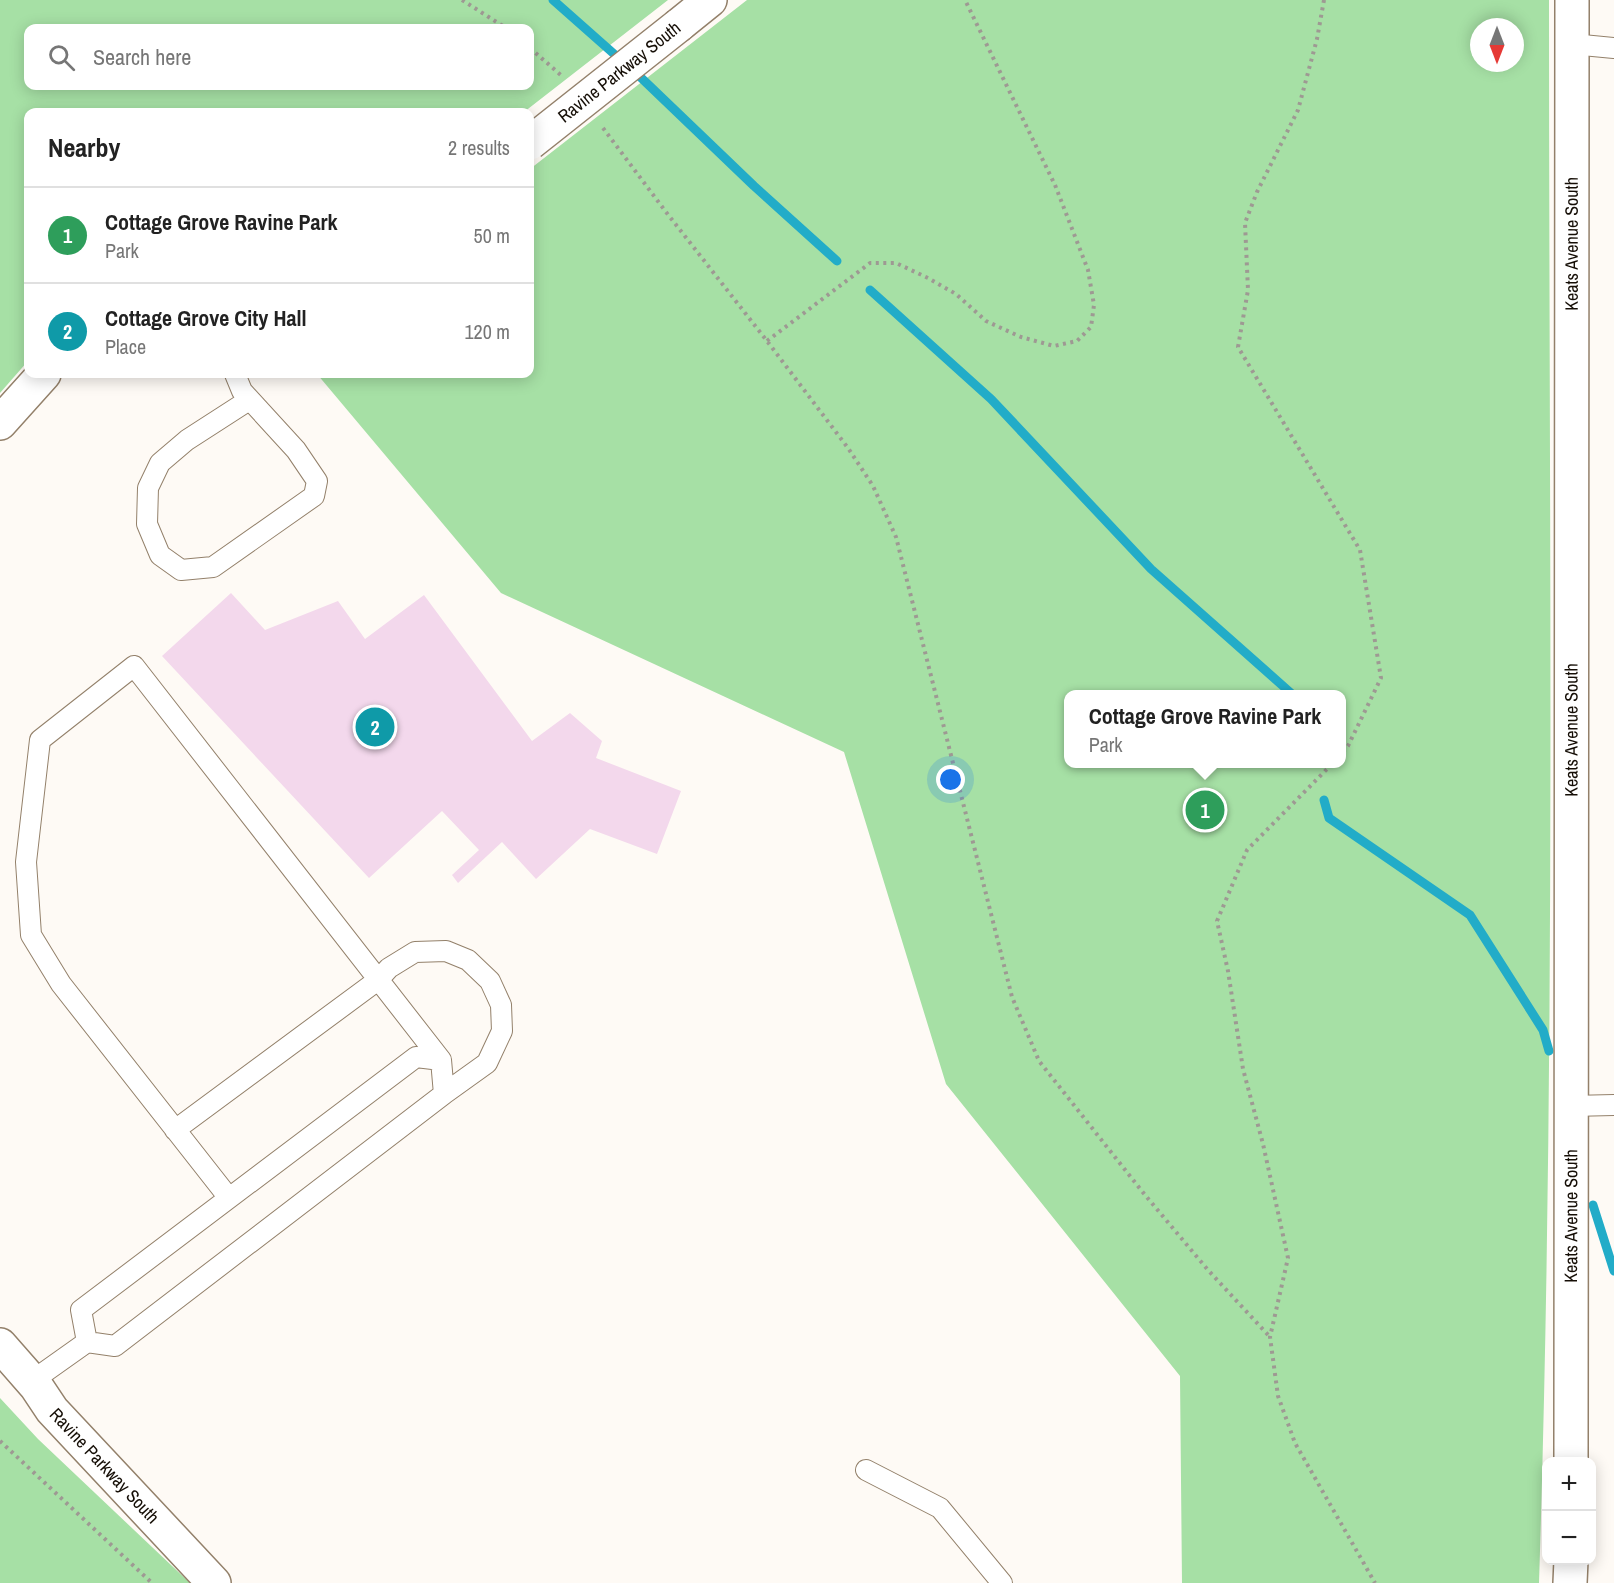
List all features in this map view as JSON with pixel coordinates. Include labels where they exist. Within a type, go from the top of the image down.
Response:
[{"type":"main road","name":"Ravine Parkway South","points":[[534,140],[710,0]]},
{"type":"main road","name":"Keats Avenue South","points":[[1571,1457],[1572,0]]},
{"type":"main road","points":[[0,423],[40,378]]},
{"type":"main road","name":"Ravine Parkway South","points":[[0,1345],[32,1381],[52,1410],[214,1583]]},
{"type":"main road","points":[[1570,1565],[1570,1583]]},
{"type":"lane","points":[[1572,44],[1614,48]]},
{"type":"lane","points":[[237,378],[249,400],[308,466],[317,481],[314,496],[213,567],[181,570],[160,555],[147,524],[148,488],[160,463],[187,440],[249,400]]},
{"type":"lane","points":[[229,1198],[61,984],[31,935],[26,862],[40,740],[134,666],[441,1060],[444,1094],[441,1096]]},
{"type":"lane","points":[[32,1381],[87,1342],[115,1346],[487,1063],[501,1031],[501,1005],[490,981],[468,960],[446,951],[415,952],[389,968],[378,980],[175,1130]]},
{"type":"lane","points":[[87,1342],[81,1310],[416,1057],[441,1060]]},
{"type":"lane","points":[[1571,1106],[1614,1105]]},
{"type":"lane","points":[[866,1470],[940,1508],[1002,1583]]},
{"type":"path","points":[[462,0],[500,24]]},
{"type":"path","points":[[768,341],[870,263],[896,263],[928,278],[957,294],[986,321],[1021,337],[1054,346],[1077,342],[1091,327],[1094,305],[1088,270],[1055,185],[965,0]]},
{"type":"path","points":[[1324,0],[1298,110],[1257,192],[1245,223],[1248,290],[1239,347],[1360,550],[1381,678],[1346,748]]},
{"type":"path","points":[[534,51],[568,81]]},
{"type":"path","points":[[596,119],[768,341],[873,486],[896,537],[1012,997],[1039,1061],[1201,1262],[1270,1337]]},
{"type":"path","points":[[1328,768],[1247,850],[1217,921],[1228,971],[1243,1069],[1263,1144],[1288,1258],[1270,1337],[1278,1396],[1295,1443],[1375,1583]]},
{"type":"path","points":[[0,1441],[152,1583]]},
{"type":"green space","points":[[0,0],[668,0],[529,108],[24,108],[24,366],[0,393]]},
{"type":"green space","points":[[747,0],[1549,0],[1550,990],[1539,1583],[1182,1583],[1180,1376],[946,1084],[844,752],[501,593],[320,378],[534,378],[534,166]]},
{"type":"green space","points":[[0,1398],[38,1439],[190,1583],[0,1583]]},
{"type":"building","points":[[231,593],[265,630],[338,601],[365,639],[424,595],[532,741],[570,713],[602,741],[596,758],[681,791],[657,854],[590,829],[536,879],[502,842],[458,883],[452,875],[479,850],[442,811],[369,878],[162,656]]},
{"type":"waterway","points":[[553,0],[622,61]]},
{"type":"waterway","points":[[633,70],[754,186],[837,261]]},
{"type":"waterway","points":[[870,290],[991,399],[1151,569],[1287,690]]},
{"type":"waterway","points":[[1324,800],[1329,818],[1470,915],[1543,1030],[1549,1051]]},
{"type":"waterway","points":[[1593,1205],[1614,1271]]},
{"type":"place","name":"Cottage Grove City Hall","points":[[375,727]]},
{"type":"place","name":"Cottage Grove Ravine Park","points":[[1205,810]]}]
